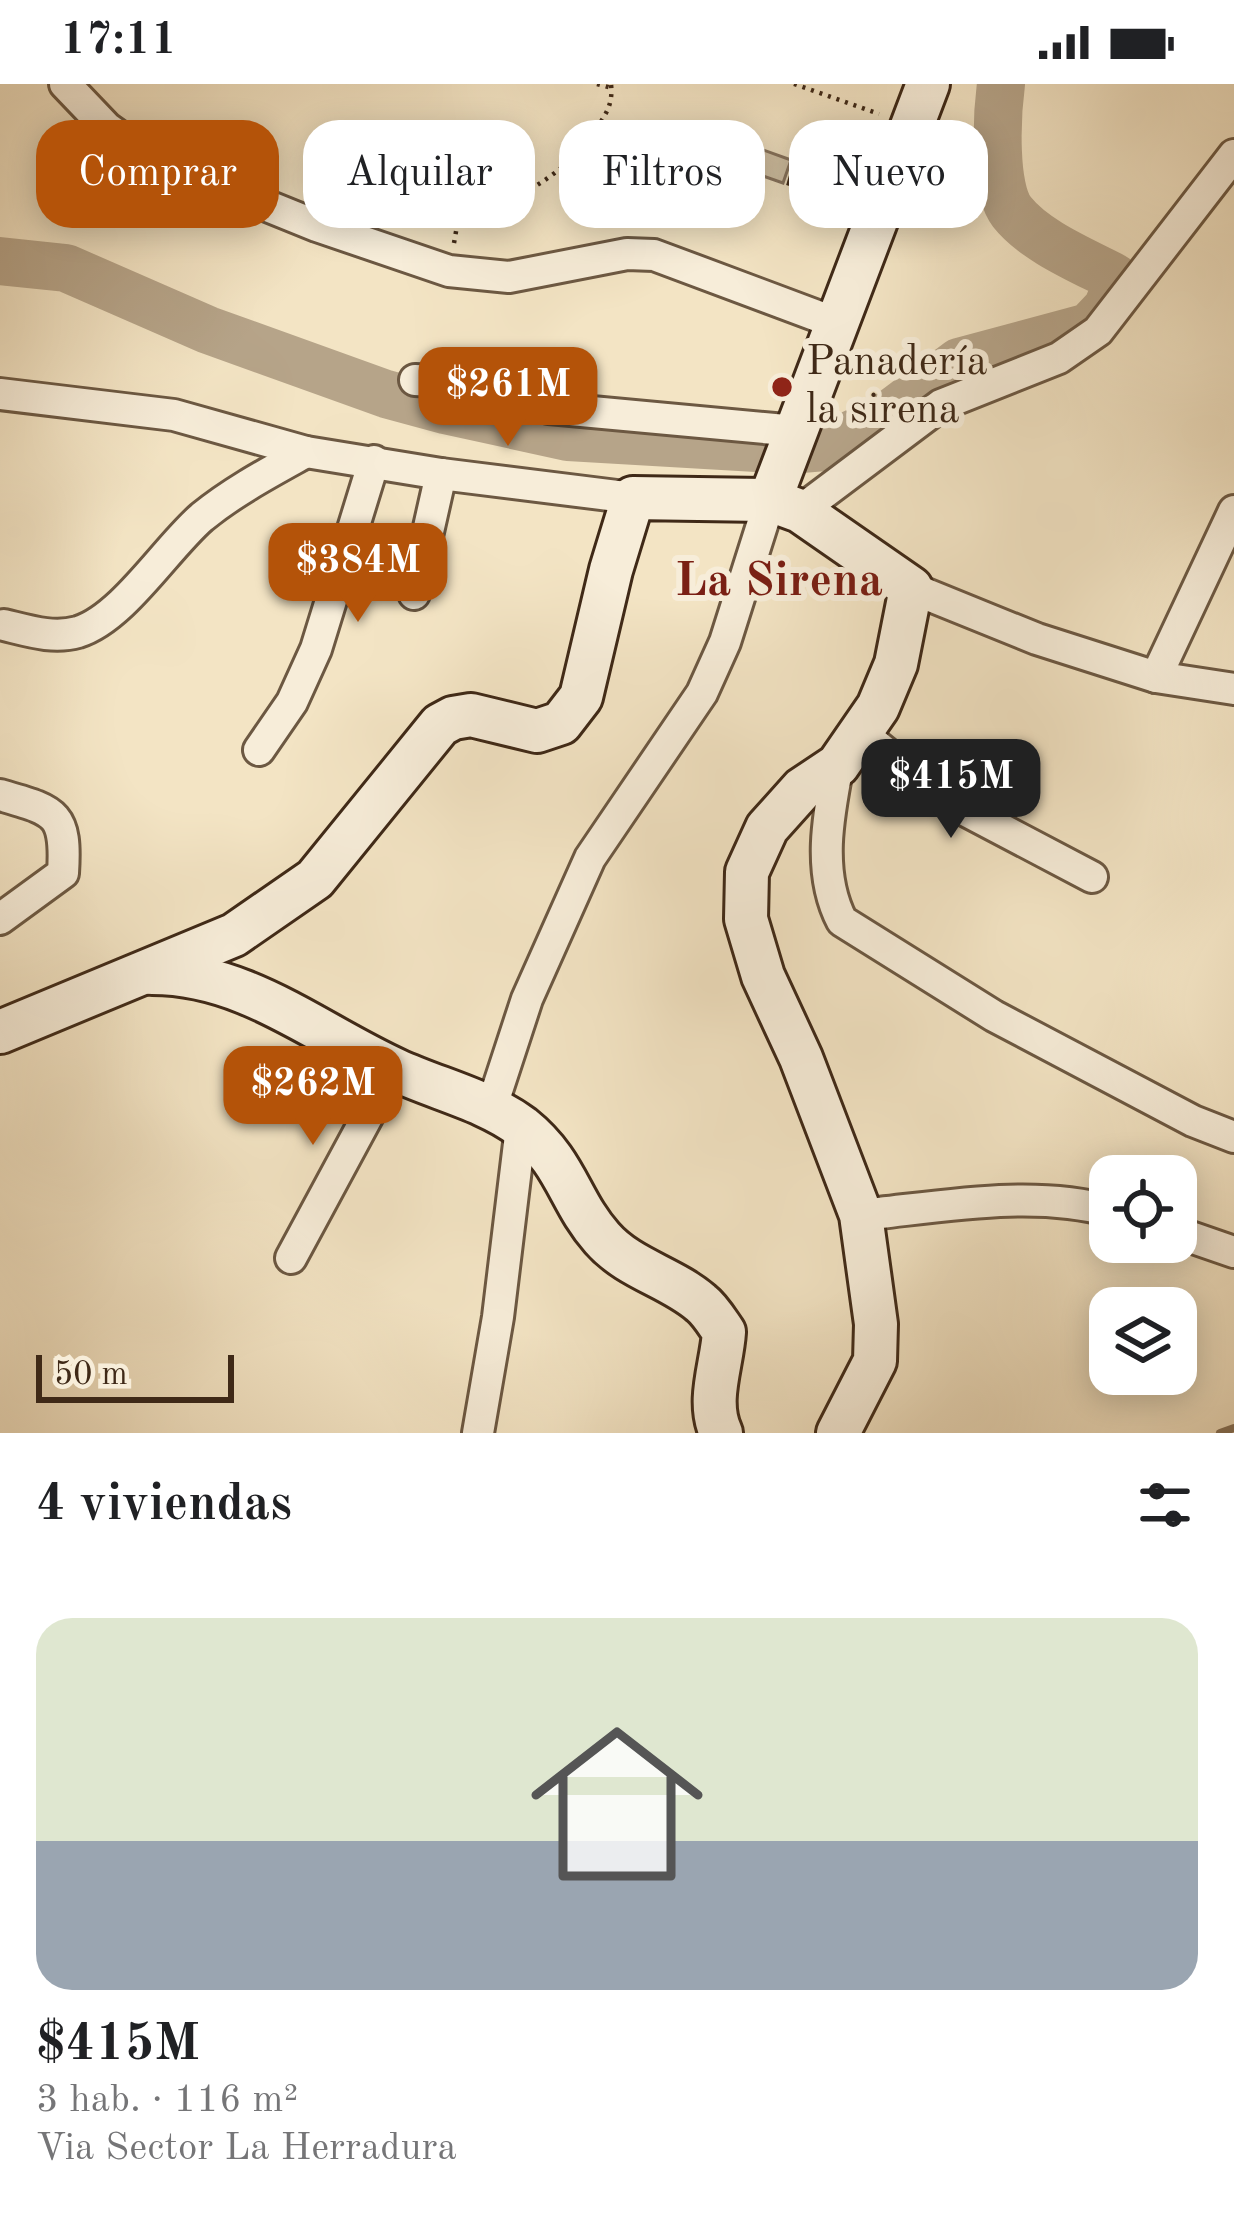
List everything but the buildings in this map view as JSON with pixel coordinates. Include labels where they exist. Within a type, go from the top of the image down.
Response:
[{"type":"street","points":[[65,84],[107,128],[148,158],[316,226],[449,271],[509,277],[627,254],[654,254],[836,323]]},
{"type":"street","points":[[912,120],[928,84]]},
{"type":"street","points":[[0,394],[174,415],[306,452],[441,474],[633,498],[783,497],[941,405],[1058,358],[1098,331],[1234,155]]},
{"type":"street","points":[[478,1433],[498,1317],[506,1118],[527,999],[590,858],[702,693],[783,497],[799,424],[872,228]]},
{"type":"street","points":[[415,380],[451,382],[549,408],[799,424]]},
{"type":"street","points":[[4,626],[55,636],[83,631],[110,613],[199,520],[237,491],[306,452]]},
{"type":"street","points":[[259,751],[292,702],[316,649],[374,461]]},
{"type":"street","points":[[414,594],[441,474]]},
{"type":"street","points":[[783,497],[911,588],[1037,639],[1156,677],[1234,689]]},
{"type":"street","points":[[0,1032],[234,935],[315,879],[440,725],[471,716],[537,731],[561,723],[581,697],[633,498]]},
{"type":"street","points":[[1156,677],[1234,511]]},
{"type":"street","points":[[838,1433],[874,1360],[876,1324],[861,1215],[764,976],[746,919],[747,872],[766,828],[849,749],[878,707],[896,664],[911,588]]},
{"type":"street","points":[[849,749],[1092,877]]},
{"type":"street","points":[[849,749],[826,877],[842,921],[994,1016],[1193,1121],[1234,1137]]},
{"type":"street","points":[[0,795],[49,811],[65,836],[63,873],[0,919]]},
{"type":"street","points":[[145,974],[192,976],[236,988],[302,1017],[393,1069],[506,1118],[558,1162],[601,1237],[632,1264],[703,1304],[724,1332],[713,1398],[721,1433]]},
{"type":"street","points":[[292,1258],[393,1069]]},
{"type":"street","points":[[861,1215],[998,1203],[1089,1208]]},
{"type":"street","points":[[1197,1239],[1234,1252]]},
{"type":"path","points":[[535,189],[578,157],[612,104],[612,86],[597,84]]},
{"type":"path","points":[[794,84],[896,120]]},
{"type":"shaded area","points":[[765,151],[789,159],[783,183],[765,177]]},
{"type":"waterway","points":[[0,261],[66,268],[208,330],[386,394],[445,410],[568,437],[789,450],[825,447],[883,419],[959,362],[1089,327],[1107,308],[1116,287],[1114,277],[1033,232],[1006,201],[998,150],[1001,84]]},
{"type":"waterway","points":[[1220,1433],[1234,1428]]},
{"type":"place","name":"Panadería la sirena","points":[[782,387]]},
{"type":"district","name":"La Sirena","points":[[779,582]]}]
